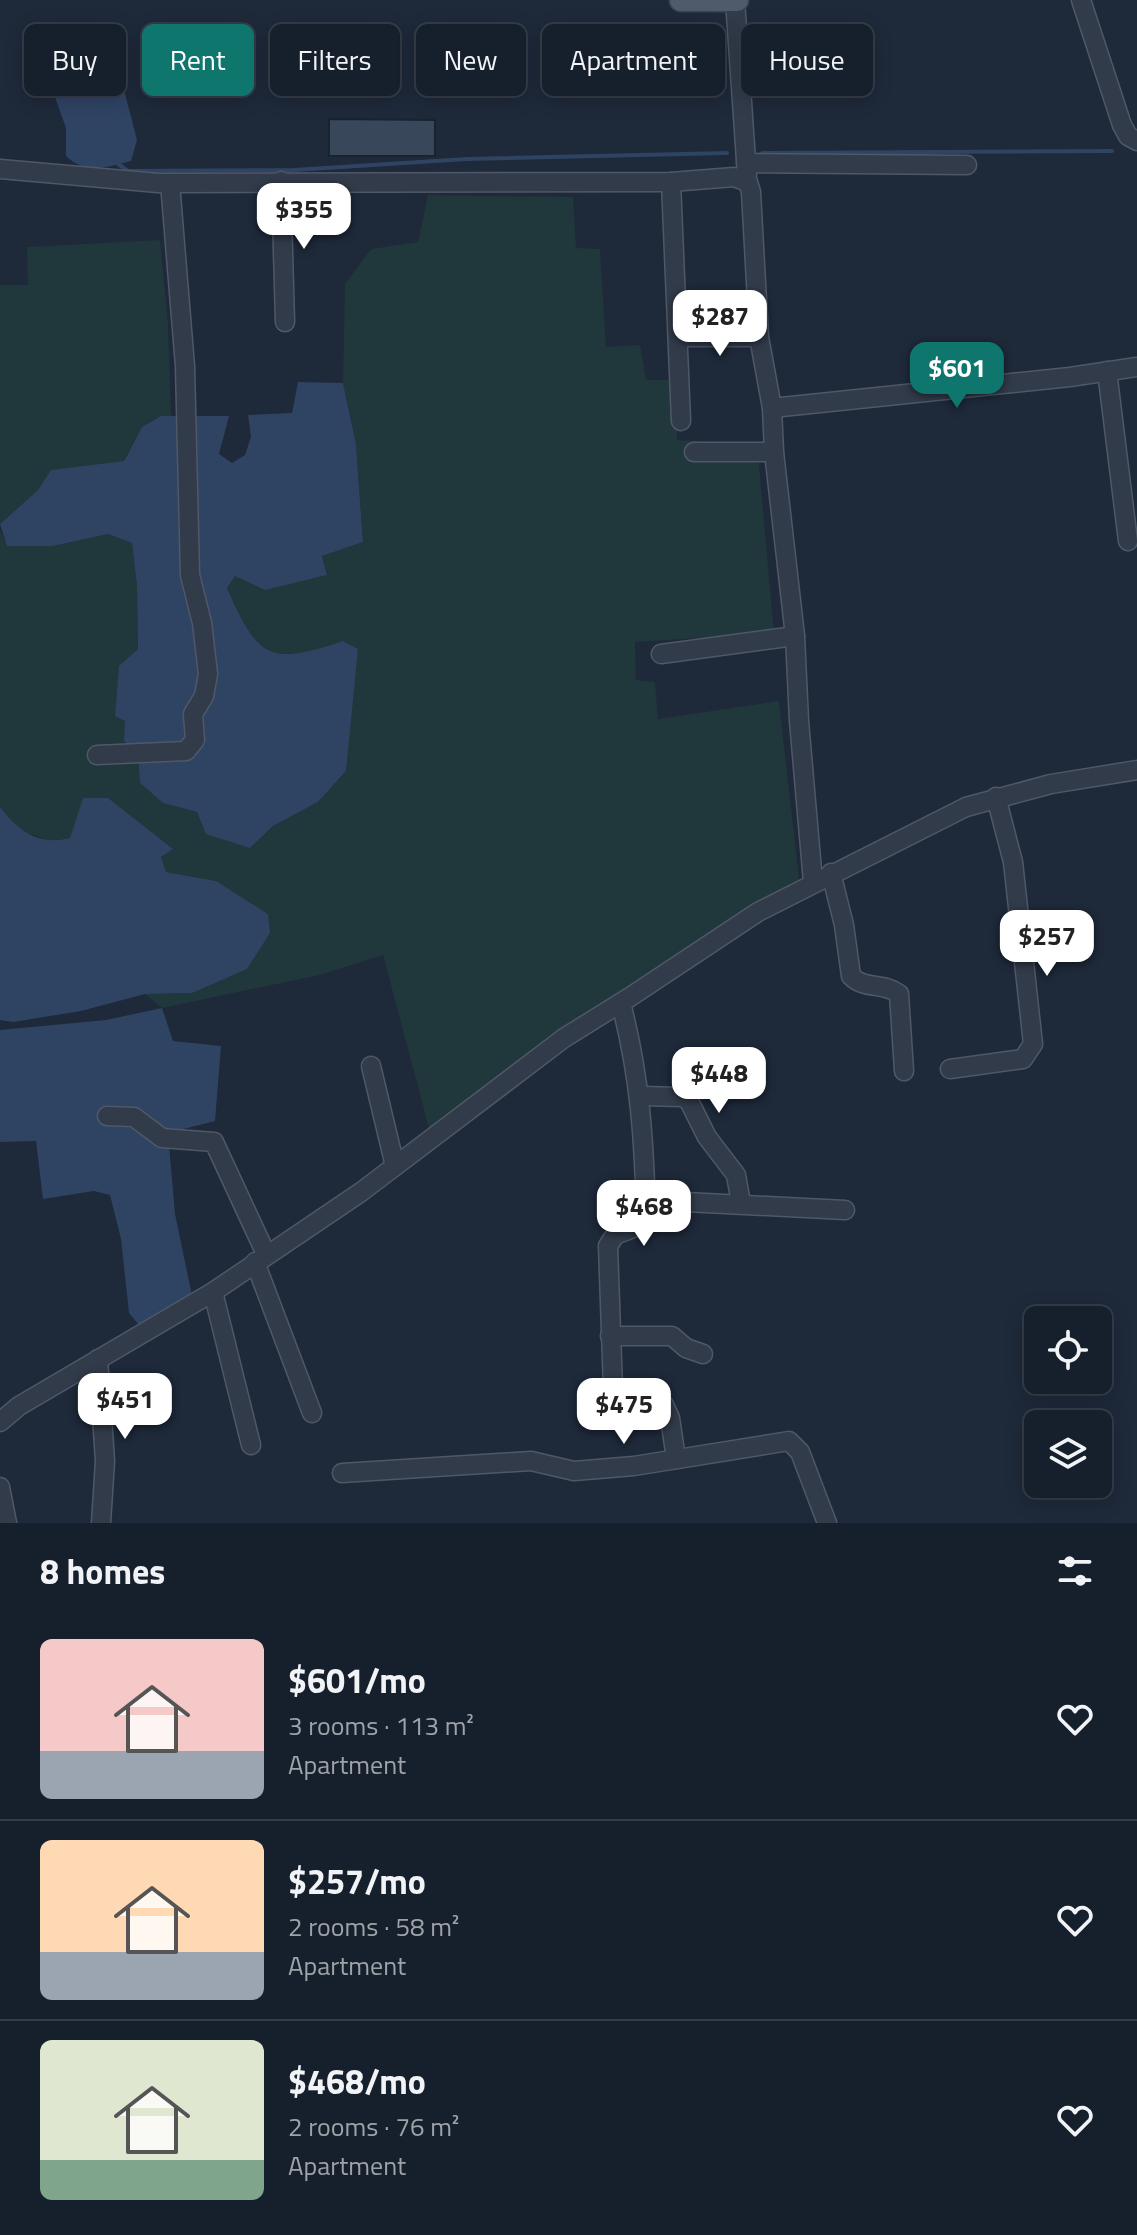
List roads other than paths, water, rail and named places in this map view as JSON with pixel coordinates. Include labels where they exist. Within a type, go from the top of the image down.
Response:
[{"type":"main road","points":[[681,0],[736,0]]},
{"type":"street","points":[[736,0],[759,337],[772,408],[774,452],[795,636],[813,882]]},
{"type":"street","points":[[1081,0],[1122,125],[1128,136],[1137,141]]},
{"type":"street","points":[[0,169],[170,183],[671,182],[734,177],[747,172],[967,165]]},
{"type":"street","points":[[281,181],[285,322]]},
{"type":"street","points":[[671,182],[680,337],[681,421]]},
{"type":"street","points":[[97,755],[186,751],[195,740],[193,714],[207,685],[202,623],[190,575],[185,366],[170,183]]},
{"type":"street","points":[[680,337],[759,337]]},
{"type":"street","points":[[772,408],[1137,367]]},
{"type":"street","points":[[1107,371],[1128,541]]},
{"type":"street","points":[[694,452],[774,452]]},
{"type":"street","points":[[661,654],[795,636]]},
{"type":"street","points":[[0,1422],[19,1406],[213,1292],[395,1166],[564,1038],[758,912],[966,807],[1051,784],[1137,770]]},
{"type":"street","points":[[950,1069],[1023,1059],[1033,1044],[1014,874],[996,797]]},
{"type":"street","points":[[831,873],[844,925],[851,976],[856,982],[887,986],[899,994],[904,1071]]},
{"type":"street","points":[[621,1003],[641,1096],[646,1200],[644,1224],[615,1235],[608,1246],[610,1336],[616,1400],[664,1405],[670,1418],[676,1459]]},
{"type":"street","points":[[371,1066],[395,1166]]},
{"type":"street","points":[[641,1096],[682,1097],[689,1101],[707,1137],[736,1175],[741,1203]]},
{"type":"street","points":[[107,1116],[134,1117],[162,1138],[214,1142],[261,1258],[312,1413]]},
{"type":"street","points":[[646,1200],[845,1210]]},
{"type":"street","points":[[213,1292],[251,1445]]},
{"type":"street","points":[[610,1336],[672,1336],[686,1348],[703,1354]]},
{"type":"street","points":[[98,1359],[105,1461],[101,1523]]},
{"type":"street","points":[[342,1473],[531,1461],[574,1471],[789,1441],[800,1452],[827,1523]]},
{"type":"street","points":[[0,1487],[7,1523]]},
{"type":"water","points":[[56,96],[126,96],[137,140],[131,161],[89,168],[66,156],[66,128]]},
{"type":"water","points":[[298,382],[343,383],[356,444],[363,542],[322,556],[327,575],[265,590],[235,576],[227,588],[248,630],[258,643],[269,650],[282,654],[298,653],[343,641],[358,649],[346,771],[318,802],[273,826],[250,848],[206,834],[197,812],[163,803],[140,783],[138,754],[124,741],[125,721],[115,716],[119,666],[138,649],[137,586],[132,543],[108,534],[53,546],[7,546],[0,524],[38,490],[51,470],[124,461],[142,427],[161,416],[229,416],[219,454],[232,463],[245,455],[251,437],[248,415],[292,413]]},
{"type":"water","points":[[83,798],[108,798],[173,849],[161,857],[166,872],[216,881],[268,914],[270,933],[247,969],[192,993],[145,994],[81,1011],[13,1022],[0,1020],[0,807],[14,823],[30,834],[59,840],[70,838]]},
{"type":"water","points":[[162,1008],[173,1041],[221,1046],[215,1121],[168,1133],[175,1214],[194,1305],[144,1331],[129,1313],[121,1239],[110,1195],[94,1191],[43,1199],[36,1141],[0,1142],[0,1030],[106,1020]]},
{"type":"waterway","points":[[762,153],[1112,151]]},
{"type":"waterway","points":[[118,164],[128,171],[294,170],[467,159],[727,153]]}]
